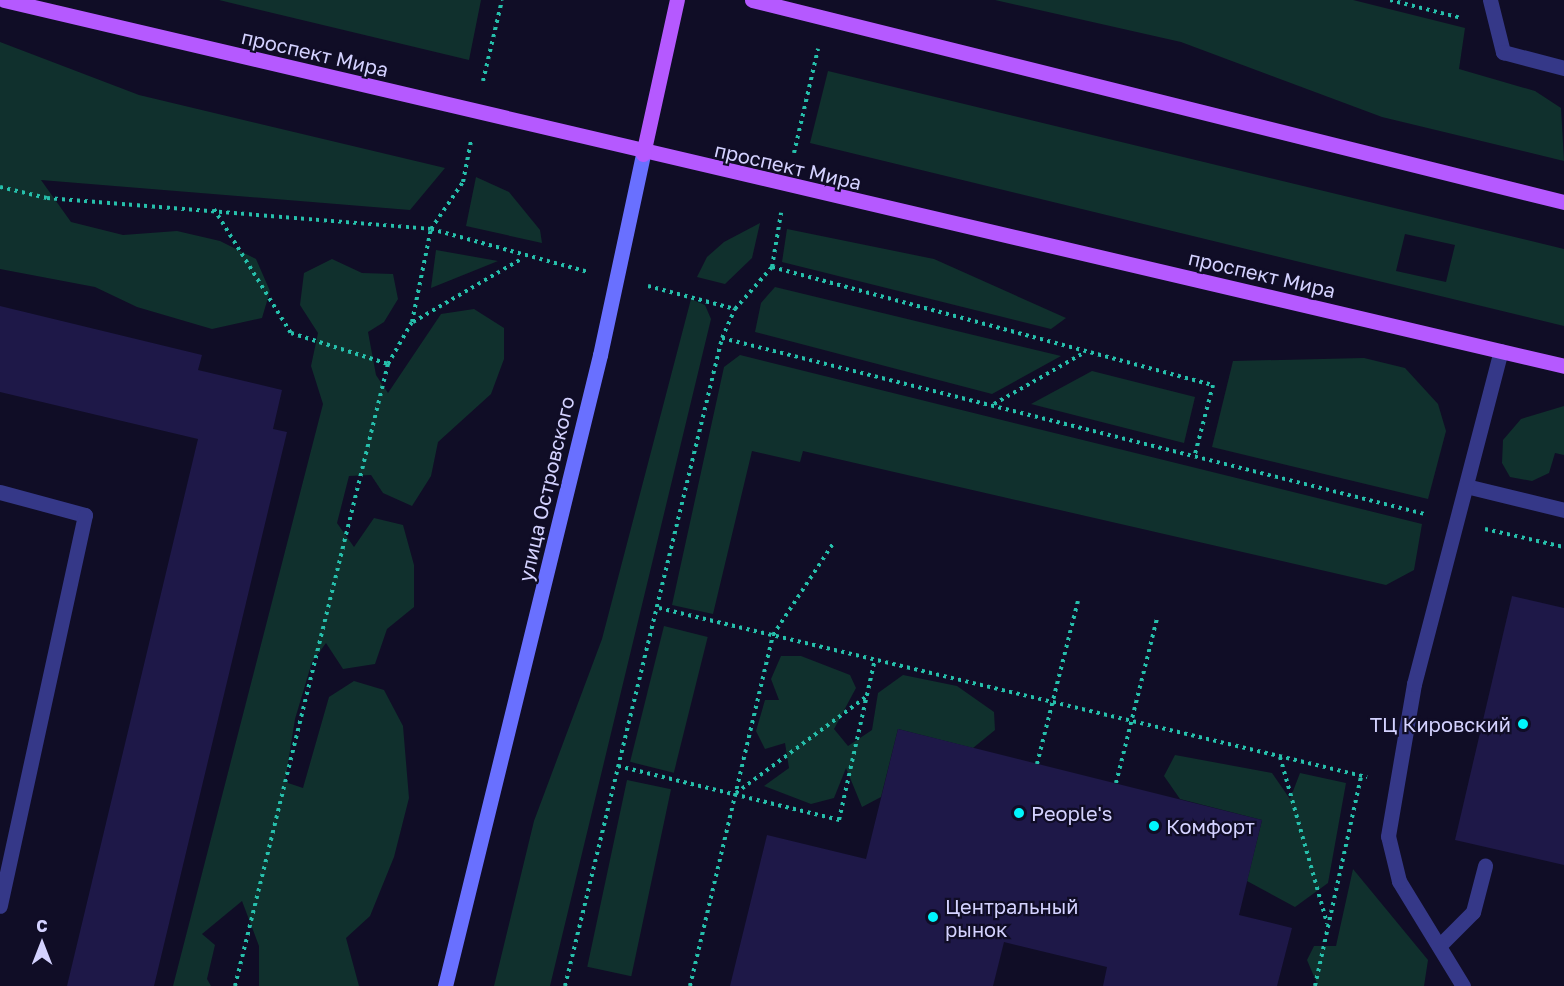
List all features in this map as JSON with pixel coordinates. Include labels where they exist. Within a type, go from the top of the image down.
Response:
[{"type":"main road","name":"проспект Мира","points":[[4,0],[643,154],[1564,366]]},
{"type":"main road","name":"улица Островского","points":[[445,986],[617,278],[677,0]]},
{"type":"main road","points":[[752,0],[826,16],[1564,202]]},
{"type":"lane","points":[[1490,0],[1503,52],[1564,68]]},
{"type":"lane","points":[[1463,986],[1399,881],[1388,836],[1395,785],[1453,521],[1470,487],[1501,351]]},
{"type":"lane","points":[[1470,487],[1564,510]]},
{"type":"lane","points":[[0,492],[85,514],[0,906]]},
{"type":"lane","points":[[1439,946],[1473,912],[1485,866]]},
{"type":"path","points":[[236,986],[387,364],[412,322],[431,229],[464,182],[476,113],[502,0]]},
{"type":"path","points":[[565,986],[659,608],[722,338],[735,309],[772,267],[786,187],[826,16]]},
{"type":"path","points":[[0,187],[47,198],[214,209],[431,229],[524,258],[617,278],[735,309]]},
{"type":"path","points":[[214,209],[291,333],[387,364]]},
{"type":"path","points":[[412,322],[524,258]]},
{"type":"path","points":[[772,267],[1213,386],[1195,454]]},
{"type":"path","points":[[722,338],[1564,547]]},
{"type":"path","points":[[993,404],[1085,352]]},
{"type":"path","points":[[690,986],[773,635],[834,542]]},
{"type":"path","points":[[1037,764],[1078,601]]},
{"type":"path","points":[[659,608],[1395,785]]},
{"type":"path","points":[[1116,783],[1157,620]]},
{"type":"path","points":[[618,766],[839,819],[875,660]]},
{"type":"path","points":[[736,793],[867,696]]},
{"type":"path","points":[[1280,756],[1327,925]]},
{"type":"path","points":[[1315,986],[1361,776]]},
{"type":"green space","points":[[219,0],[481,0],[469,60]]},
{"type":"green space","points":[[995,0],[1353,0],[1465,28],[1459,69],[1535,91],[1561,108],[1564,161],[1382,117],[1181,42]]},
{"type":"green space","points":[[0,42],[139,95],[445,168],[410,210],[41,180],[71,222],[123,235],[177,231],[220,241],[256,259],[270,291],[262,318],[212,329],[137,307],[95,287],[0,269]]},
{"type":"green space","points":[[828,71],[1564,249],[1564,326],[810,143]],"holes":[[[1405,234],[1455,245],[1446,282],[1396,271]]]},
{"type":"green space","points":[[476,177],[509,192],[540,230],[542,243],[466,226]]},
{"type":"green space","points":[[760,223],[752,258],[725,284],[697,277],[707,257],[724,242]]},
{"type":"green space","points":[[787,229],[934,259],[1066,318],[1051,329],[782,262]]},
{"type":"green space","points":[[436,250],[498,261],[431,288]]},
{"type":"green space","points":[[332,259],[362,273],[393,274],[398,299],[384,322],[368,332],[376,375],[388,393],[441,314],[474,309],[504,328],[504,359],[491,394],[438,442],[431,476],[412,506],[383,493],[371,475],[349,476],[337,523],[354,547],[374,518],[403,525],[414,565],[414,607],[387,629],[375,664],[343,669],[326,643],[312,662],[295,719],[285,782],[303,788],[329,697],[354,681],[384,690],[403,726],[409,798],[394,857],[370,916],[346,938],[359,986],[259,986],[259,946],[242,901],[202,934],[215,945],[207,979],[211,986],[173,986],[323,404],[311,366],[318,333],[300,305],[304,273]]},
{"type":"green space","points":[[775,287],[1061,356],[992,394],[755,332],[761,303]]},
{"type":"green space","points":[[691,299],[705,305],[711,319],[550,986],[494,986],[534,821],[602,639]]},
{"type":"green space","points":[[740,355],[1422,524],[1414,570],[1386,585],[803,451],[800,462],[752,451],[713,614],[672,605],[724,367]]},
{"type":"green space","points":[[1364,358],[1405,368],[1438,404],[1446,431],[1428,499],[1212,447],[1233,361]]},
{"type":"green space","points":[[1092,371],[1195,397],[1184,443],[1031,404]]},
{"type":"green space","points":[[1564,406],[1564,455],[1555,453],[1549,473],[1532,481],[1510,477],[1502,463],[1503,440],[1521,419]]},
{"type":"green space","points":[[664,626],[708,637],[674,773],[630,762]]},
{"type":"green space","points":[[781,656],[801,656],[850,675],[856,688],[834,729],[848,746],[872,730],[878,693],[903,675],[957,686],[994,712],[995,730],[973,748],[898,729],[881,797],[862,807],[846,768],[834,798],[811,804],[764,786],[789,768],[785,743],[765,749],[756,731],[765,700],[779,700],[771,679]]},
{"type":"green space","points":[[1175,755],[1272,773],[1290,799],[1300,773],[1346,783],[1328,883],[1295,907],[1247,881],[1262,820],[1180,799],[1164,776]]},
{"type":"green space","points":[[627,780],[671,789],[631,976],[587,967]]},
{"type":"green space","points":[[1353,869],[1428,960],[1424,986],[1318,986],[1307,960],[1314,946],[1336,946]]},
{"type":"building","points":[[0,306],[202,355],[198,370],[282,390],[273,429],[287,432],[154,986],[67,986],[198,439],[0,392]]},
{"type":"building","name":"ТЦ Кировский","points":[[1512,596],[1564,608],[1564,865],[1455,840]]},
{"type":"building","points":[[898,729],[1262,820],[1239,915],[1292,928],[1277,986],[1103,986],[1107,967],[1004,942],[993,986],[730,986],[767,835],[866,859]]},
{"type":"place","name":"ТЦ Кировский","points":[[1523,724]]},
{"type":"place","name":"People's","points":[[1019,813]]},
{"type":"place","name":"Комфорт","points":[[1154,826]]},
{"type":"place","name":"Центральный рынок","points":[[933,917]]}]
